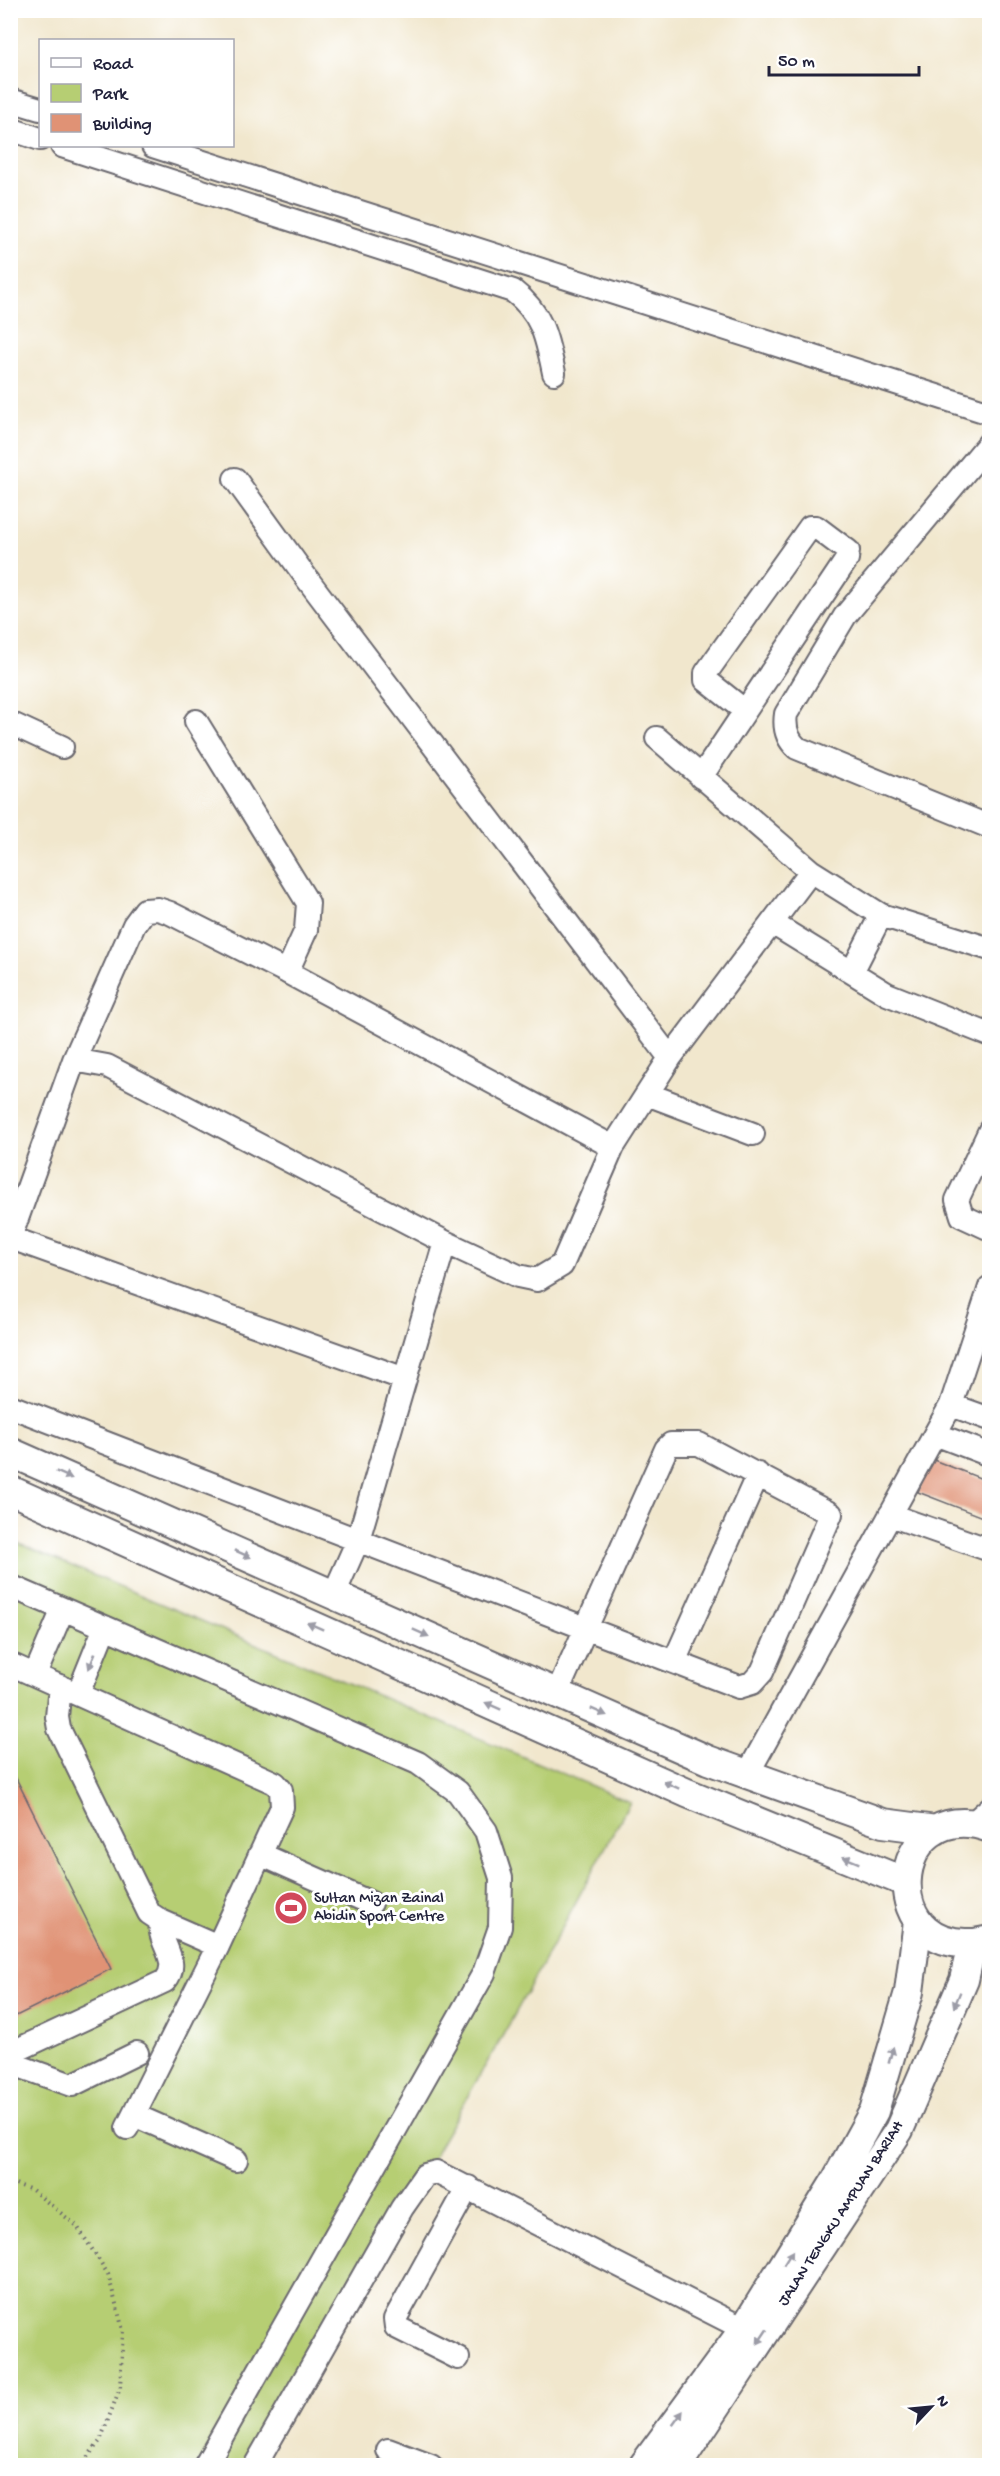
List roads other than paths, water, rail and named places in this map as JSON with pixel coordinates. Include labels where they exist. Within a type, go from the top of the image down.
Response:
[{"type":"main road","points":[[10,1452],[747,1775],[883,1823],[936,1830]]},
{"type":"main road","points":[[10,1490],[676,1788],[905,1882]]},
{"type":"main road","points":[[981,1942],[953,1943],[934,1935],[918,1921],[908,1903],[905,1882],[909,1861],[920,1843],[936,1830],[956,1823],[984,1820]]},
{"type":"main road","name":"JALAN TENGKU AMPUAN BARIAH","points":[[643,2466],[744,2329],[835,2182],[874,2111],[909,1992],[918,1921]]},
{"type":"main road","name":"JALAN TENGKU AMPUAN BARIAH","points":[[677,2466],[899,2130],[981,1942]]},
{"type":"street","points":[[10,100],[39,110]]},
{"type":"street","points":[[10,129],[39,139]]},
{"type":"street","points":[[65,147],[513,291],[524,299],[546,333],[554,374]]},
{"type":"street","points":[[156,147],[990,413]]},
{"type":"street","points":[[990,442],[845,616],[786,714],[785,723],[790,742],[797,748],[990,827]]},
{"type":"street","points":[[236,479],[308,580],[670,1058]]},
{"type":"street","points":[[701,777],[847,559],[848,550],[816,527],[810,527],[706,673],[706,680],[745,711]]},
{"type":"street","points":[[196,721],[308,903],[306,930],[287,972]]},
{"type":"street","points":[[10,723],[62,747]]},
{"type":"street","points":[[657,738],[811,870],[881,915],[990,949]]},
{"type":"street","points":[[74,1060],[107,1066],[445,1242],[519,1276],[537,1280],[562,1266],[613,1147],[670,1058],[811,870]]},
{"type":"street","points":[[405,1379],[11,1238],[74,1060],[134,925],[145,910],[158,909],[170,913],[287,972],[613,1147]]},
{"type":"street","points":[[852,972],[881,915]]},
{"type":"street","points":[[772,923],[887,994],[990,1035]]},
{"type":"street","points":[[647,1094],[753,1134]]},
{"type":"street","points":[[990,1130],[957,1200],[962,1216],[990,1229]]},
{"type":"street","points":[[334,1594],[358,1540],[445,1242]]},
{"type":"street","points":[[747,1775],[951,1405],[990,1287]]},
{"type":"street","points":[[951,1405],[989,1417]]},
{"type":"street","points":[[10,1406],[585,1628],[739,1687],[752,1683],[762,1672],[831,1514],[699,1444],[678,1443],[666,1449],[585,1628],[557,1693]]},
{"type":"street","points":[[935,1434],[990,1455]]},
{"type":"street","points":[[674,1662],[758,1474]]},
{"type":"street","points":[[890,1515],[990,1550]]},
{"type":"street","points":[[10,1586],[418,1763],[458,1792],[464,1799],[486,1831],[501,1878],[500,1927],[484,1972],[205,2466]]},
{"type":"street","points":[[35,1675],[63,1609]]},
{"type":"street","points":[[105,1628],[69,1690],[57,1717],[59,1729],[149,1912],[161,1921],[218,1946]]},
{"type":"street","points":[[10,1664],[275,1783],[283,1797],[282,1807],[218,1946],[130,2122],[236,2160]]},
{"type":"street","points":[[762,1672],[796,1686]]},
{"type":"street","points":[[260,1854],[371,1903]]},
{"type":"street","points":[[10,2057],[15,2051],[165,1981],[171,1975],[172,1967],[159,1931],[161,1921]]},
{"type":"street","points":[[10,2063],[72,2085],[137,2053]]},
{"type":"street","points":[[255,2466],[425,2175],[436,2172],[468,2187],[744,2329]]},
{"type":"street","points":[[458,2358],[405,2334],[396,2327],[395,2319],[468,2187]]},
{"type":"street","points":[[388,2450],[431,2466]]},
{"type":"place","name":"Sultan Mizan Zainal Abidin Sport Centre","points":[[291,1908]]}]
